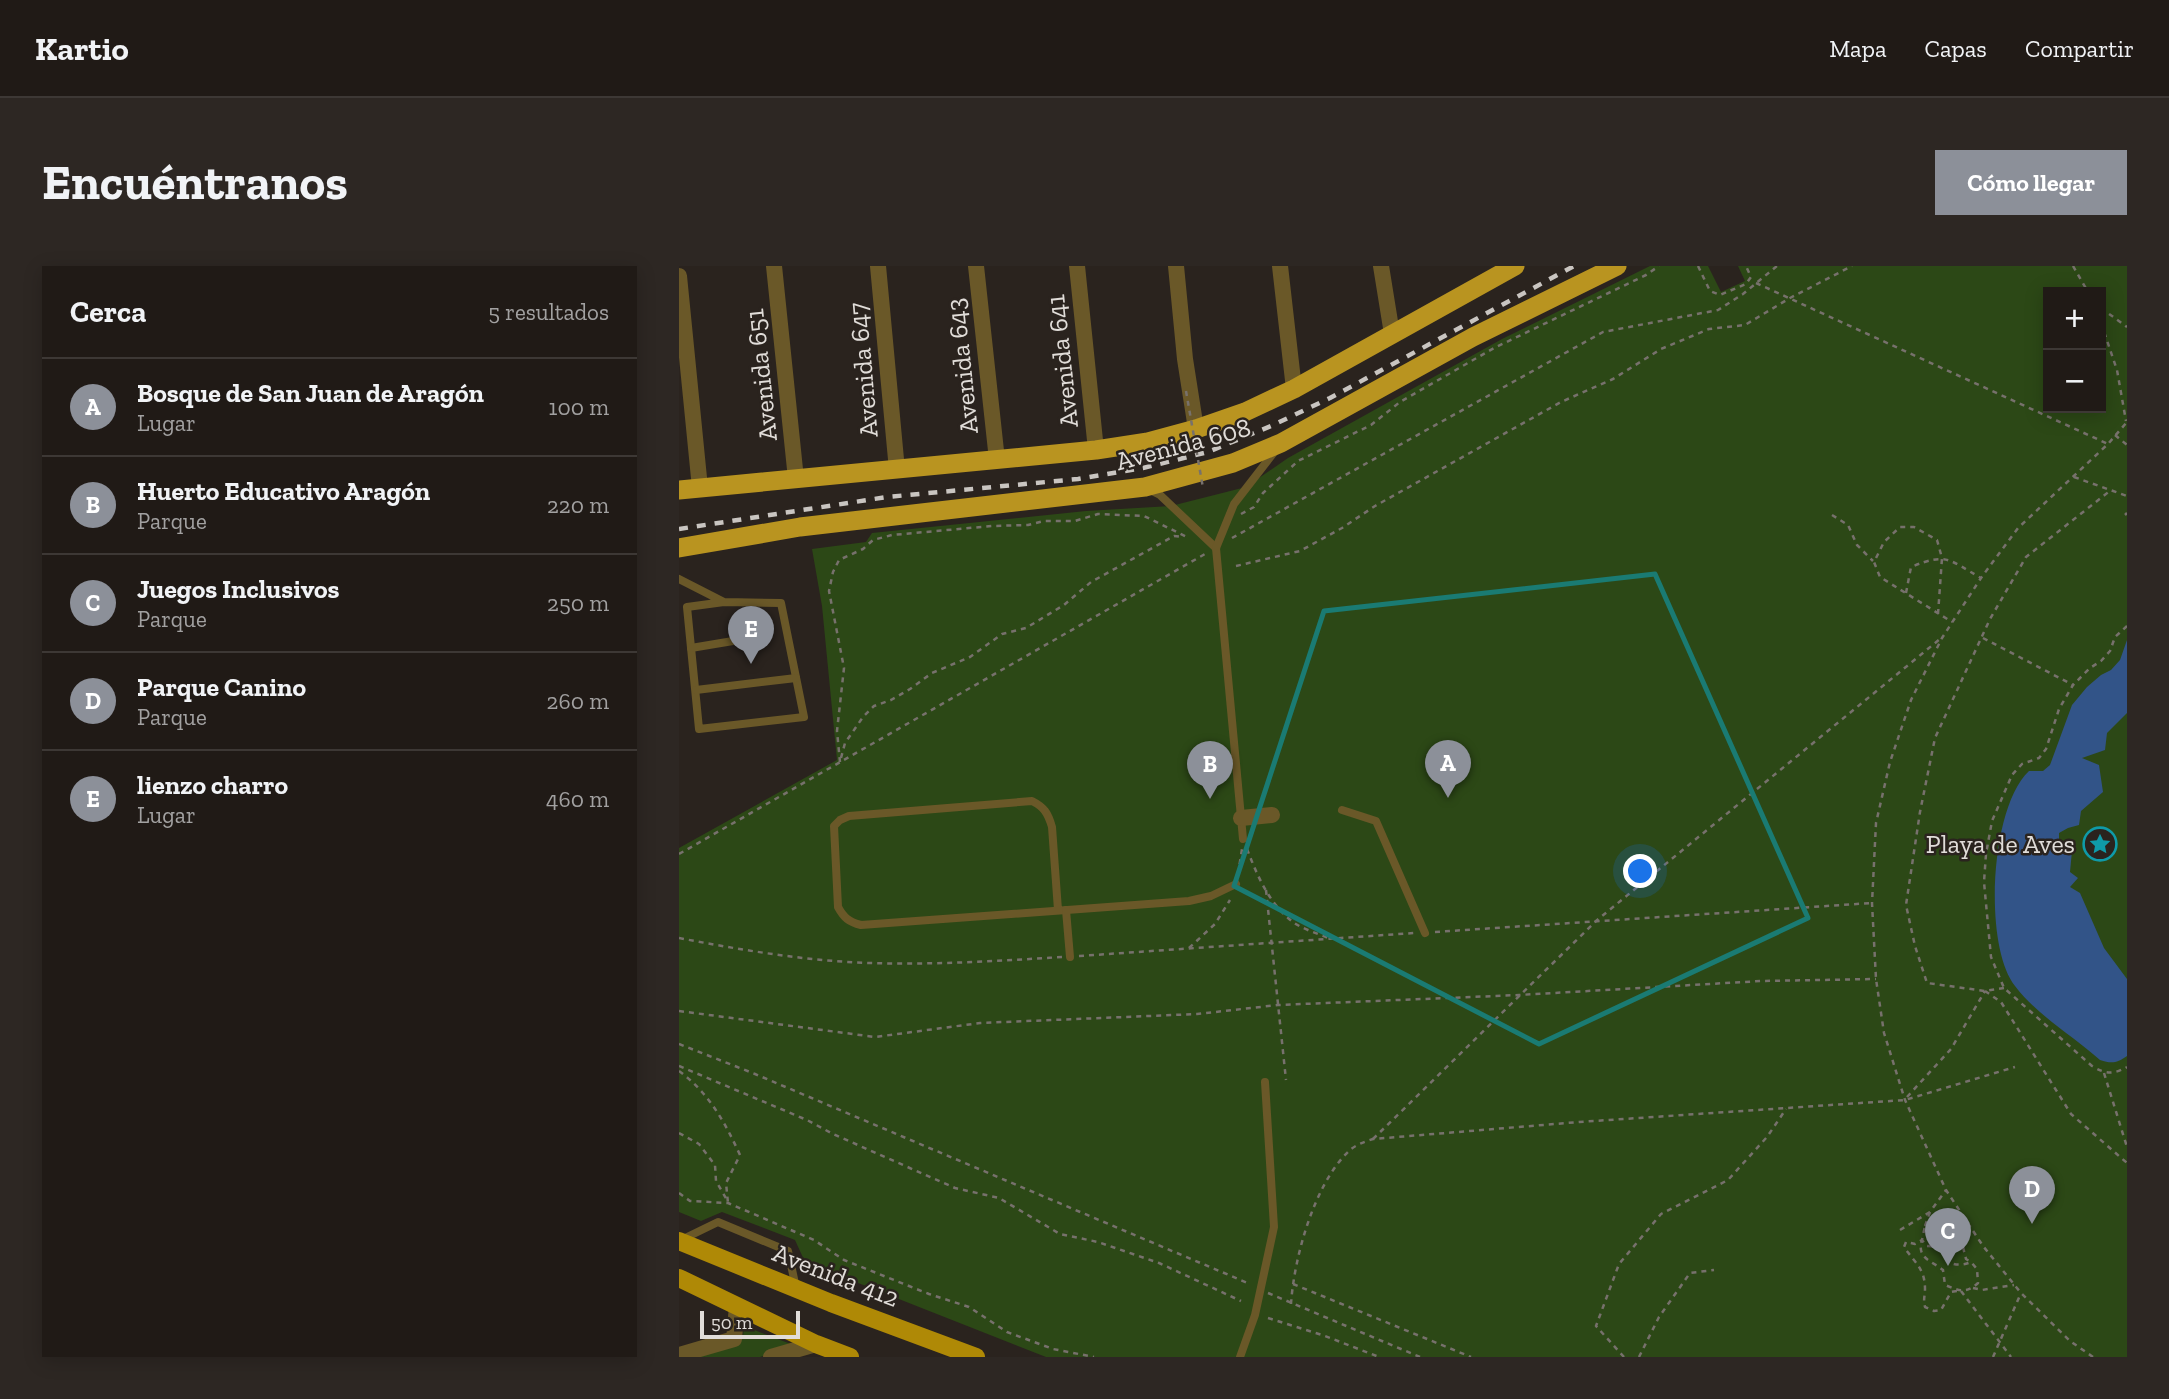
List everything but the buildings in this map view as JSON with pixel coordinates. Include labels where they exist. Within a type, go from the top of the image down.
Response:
[{"type":"highway","name":"Avenida 608","points":[[679,490],[1096,450],[1148,442],[1245,412],[1392,334],[1484,275],[1515,266]]},
{"type":"highway","name":"Avenida 608","points":[[679,548],[800,527],[1145,487],[1233,463],[1281,443],[1472,337],[1617,266]]},
{"type":"main road","name":"Avenida 412","points":[[680,1241],[796,1289],[976,1357]]},
{"type":"main road","points":[[679,1278],[816,1344],[850,1357]]},
{"type":"street","name":"Avenida 651","points":[[774,266],[796,479]]},
{"type":"street","name":"Avenida 647","points":[[878,266],[897,470]]},
{"type":"street","name":"Avenida 643","points":[[976,266],[997,460]]},
{"type":"street","name":"Avenida 641","points":[[1077,266],[1096,450]]},
{"type":"street","points":[[1176,266],[1185,359],[1196,429]]},
{"type":"street","points":[[1280,266],[1294,388]]},
{"type":"street","points":[[1381,266],[1392,334]]},
{"type":"street","points":[[679,276],[700,488]]},
{"type":"street","points":[[1241,818],[1272,815]]},
{"type":"street","points":[[679,1355],[734,1339],[737,1306]]},
{"type":"street","points":[[771,1357],[816,1344]]},
{"type":"lane","points":[[1243,839],[1216,548],[1234,504],[1281,443]]},
{"type":"lane","points":[[1145,487],[1160,495],[1216,548]]},
{"type":"lane","points":[[679,579],[724,602]]},
{"type":"lane","points":[[724,602],[781,603],[804,717],[699,729],[691,649],[687,607],[724,602]]},
{"type":"lane","points":[[691,649],[757,637]]},
{"type":"lane","points":[[695,690],[796,678]]},
{"type":"lane","points":[[1070,957],[1062,910],[1052,827],[1049,814],[1042,806],[1032,801],[849,816],[834,826],[838,907],[849,922],[861,925],[1062,910],[1189,901],[1211,896],[1236,884]]},
{"type":"lane","points":[[1342,810],[1376,821],[1425,933]]},
{"type":"lane","points":[[1240,1357],[1255,1315],[1274,1227],[1265,1082]]},
{"type":"lane","points":[[680,1241],[717,1222],[788,1251],[796,1289]]},
{"type":"path","points":[[1241,514],[1254,507],[1263,493],[1298,461],[1371,425],[1400,402],[1494,348],[1660,266]]},
{"type":"path","points":[[1698,266],[1710,291],[1720,295],[1746,284],[1751,277],[1746,266]]},
{"type":"path","points":[[1236,566],[1300,551],[1398,493],[1562,402],[1613,379],[1661,349],[1709,329],[1745,325],[1852,266]]},
{"type":"path","points":[[2073,266],[2085,287]]},
{"type":"path","points":[[1756,282],[2108,444]]},
{"type":"path","points":[[2106,312],[2127,327]]},
{"type":"path","points":[[2093,1357],[2070,1341],[2021,1293],[1983,1246],[1946,1190],[1905,1100],[1884,1033],[1872,903],[1876,823],[1889,762],[1911,699],[1942,638],[2018,528],[2127,423],[2117,370],[2106,338]]},
{"type":"path","points":[[1186,390],[1203,488]]},
{"type":"path","points":[[2115,435],[2127,445]]},
{"type":"path","points":[[2073,477],[2127,496]]},
{"type":"path","points":[[2004,988],[1985,990],[1927,983],[1915,946],[1906,905],[1920,812],[1935,738],[1981,637],[2026,557],[2111,490]]},
{"type":"path","points":[[1098,514],[1144,516],[1187,537],[1174,536],[1130,558],[1026,628],[1002,634],[970,657],[932,673],[911,689],[874,706],[845,743],[840,762],[837,731],[844,668],[829,591],[833,572],[839,561],[863,549],[873,540],[892,535],[1028,525],[1044,521],[1075,521],[1098,514]]},
{"type":"path","points":[[1832,515],[1847,524],[1857,545],[1874,562],[1881,577],[1952,622]]},
{"type":"path","points":[[1874,562],[1884,542],[1900,527],[1914,527],[1937,540],[1942,558],[1938,614]]},
{"type":"path","points":[[1906,593],[1911,567],[1929,559],[1948,558],[1981,578]]},
{"type":"path","points":[[2127,626],[2115,637],[2110,651],[2101,661],[2073,685],[2059,709],[2046,748],[2039,758],[2022,764],[2012,775],[1992,821],[1986,854],[1985,893],[1991,957],[2004,988],[2092,1066],[2104,1073],[2118,1073],[2127,1067]]},
{"type":"path","points":[[1981,637],[2073,685]]},
{"type":"path","points":[[1373,1139],[1596,921],[1942,638]]},
{"type":"path","points":[[1243,839],[1255,872],[1270,899],[1293,923],[1330,938]]},
{"type":"path","points":[[1266,890],[1286,1080]]},
{"type":"path","points":[[679,938],[801,958],[935,964],[1872,903]]},
{"type":"path","points":[[679,1011],[875,1037],[980,1023],[1197,1014],[1278,1005],[1761,981],[1877,979]]},
{"type":"path","points":[[1905,1100],[1951,1049],[1985,990]]},
{"type":"path","points":[[1985,990],[2001,1002],[2071,1114],[2127,1163]]},
{"type":"path","points":[[679,1044],[1420,1357]]},
{"type":"path","points":[[1291,1304],[1298,1253],[1320,1195],[1338,1163],[1350,1149],[1373,1139],[1905,1100],[2015,1067]]},
{"type":"path","points":[[679,1068],[694,1082],[725,1122],[740,1155],[726,1183],[728,1203]]},
{"type":"path","points":[[679,1068],[807,1120],[955,1188],[999,1198],[1060,1234],[1098,1242],[1159,1263],[1241,1301]]},
{"type":"path","points":[[2104,1073],[2127,1147]]},
{"type":"path","points":[[1624,1357],[1596,1326],[1619,1264],[1661,1214],[1728,1180],[1767,1137],[1787,1108]]},
{"type":"path","points":[[679,1133],[699,1144],[715,1165],[716,1181],[728,1203]]},
{"type":"path","points":[[1946,1190],[1930,1212],[1921,1252],[1928,1262],[1943,1270],[1945,1285],[1959,1291],[2011,1357]]},
{"type":"path","points":[[679,1193],[690,1201],[728,1203],[814,1240],[844,1260],[969,1307],[1007,1332],[1052,1349],[1094,1357]]},
{"type":"path","points":[[1900,1230],[1930,1212]]},
{"type":"path","points":[[1925,1226],[1935,1223],[1945,1228],[1952,1243],[1963,1247],[1966,1259],[1979,1275],[1978,1283],[1973,1288]]},
{"type":"path","points":[[1945,1228],[1946,1236],[1942,1247],[1946,1260],[1952,1265],[1963,1266],[1971,1262]]},
{"type":"path","points":[[1922,1240],[1915,1244],[1906,1242],[1904,1247],[1918,1262],[1926,1291],[1923,1300],[1925,1307],[1934,1311],[1941,1310],[1951,1292],[2014,1285]]},
{"type":"path","points":[[1922,1240],[1927,1245],[1942,1247]]},
{"type":"path","points":[[1983,1246],[1989,1241]]},
{"type":"path","points":[[1639,1357],[1659,1317],[1689,1272],[1714,1270]]},
{"type":"path","points":[[1292,1284],[1471,1357]]},
{"type":"path","points":[[1993,1357],[2021,1293]]},
{"type":"path","points":[[1268,1318],[1338,1340],[1379,1357]]},
{"type":"highlighted area","points":[[1655,574],[1808,918],[1539,1044],[1234,886],[1324,611]]},
{"type":"green space","points":[[1650,266],[1708,266],[1721,292],[1745,281],[1738,266],[2127,266],[2127,1357],[1046,1357],[805,1262],[795,1240],[722,1212],[701,1221],[679,1212],[679,848],[837,760],[822,606],[812,549],[866,542],[872,533],[1086,511],[1171,506],[1246,487],[1288,458],[1502,339]]},
{"type":"green space","points":[[744,1326],[796,1346],[760,1357],[696,1357],[738,1345],[743,1337]]},
{"type":"water","points":[[2127,640],[2127,713],[2107,733],[2105,750],[2082,758],[2099,765],[2103,792],[2081,811],[2079,825],[2059,833],[2059,842],[2073,840],[2070,872],[2078,878],[2070,887],[2080,893],[2104,948],[2127,979],[2127,1056],[2111,1062],[2100,1060],[2034,1006],[2015,986],[2005,966],[1998,940],[1995,877],[2006,814],[2016,789],[2029,771],[2043,771],[2050,765],[2072,705],[2087,687],[2120,660]]},
{"type":"railway","points":[[679,529],[887,497],[1078,479],[1143,468],[1208,452],[1330,398],[1574,266]]},
{"type":"place","name":"lienzo charro","points":[[751,664]]},
{"type":"place","name":"Bosque de San Juan de Aragón","points":[[1448,798]]},
{"type":"place","name":"Huerto Educativo Aragón","points":[[1210,799]]},
{"type":"place","name":"Playa de Aves","points":[[2100,844]]},
{"type":"place","name":"Parque Canino","points":[[2032,1224]]},
{"type":"place","name":"Juegos Inclusivos","points":[[1948,1266]]}]
